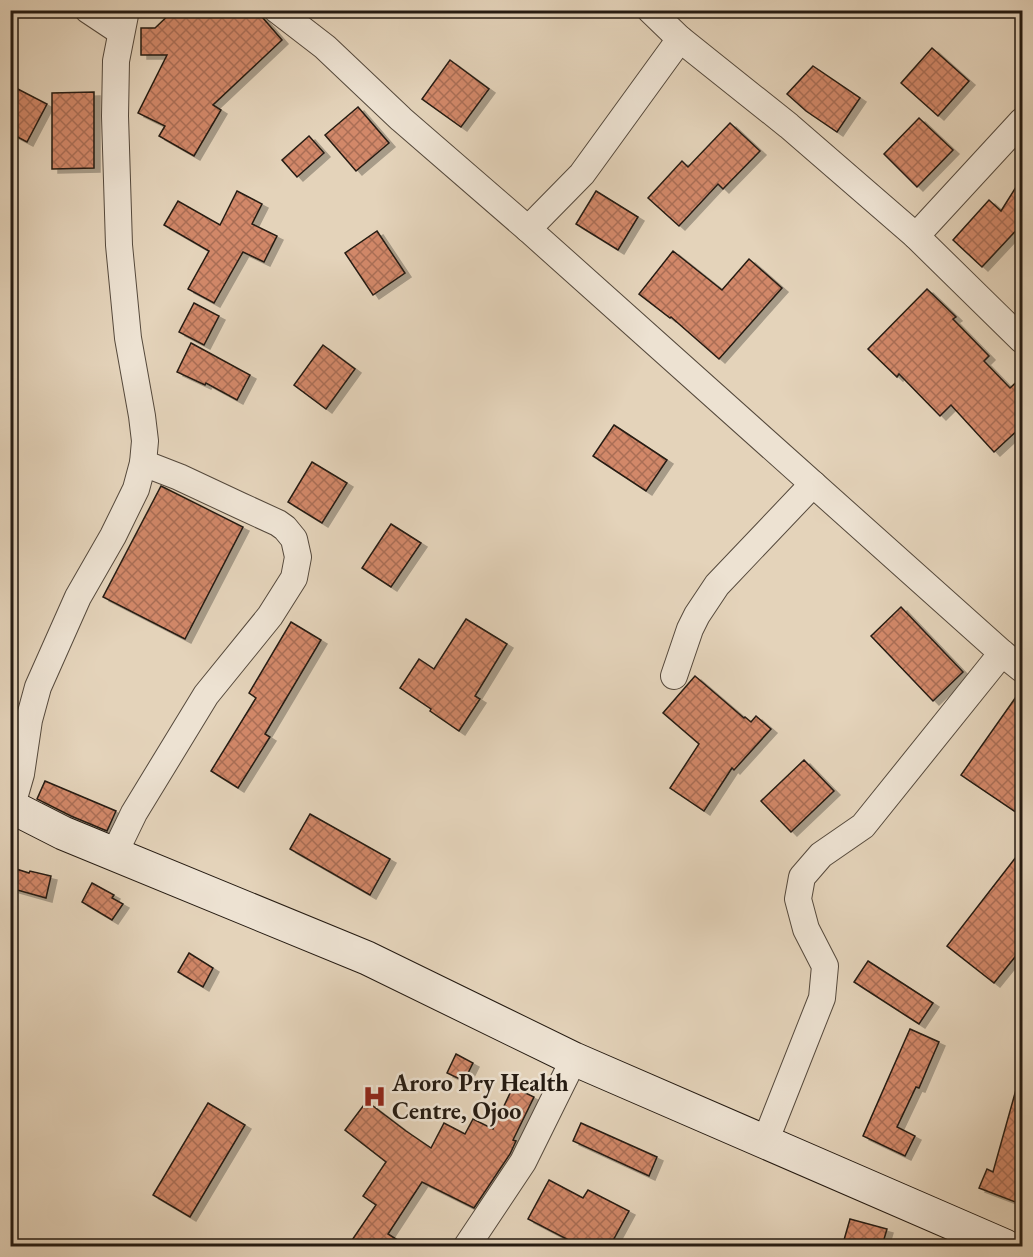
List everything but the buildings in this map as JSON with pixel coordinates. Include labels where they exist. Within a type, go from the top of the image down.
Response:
[{"type":"main road","points":[[11,808],[63,833],[367,958],[574,1059],[1005,1246]]},
{"type":"street","points":[[11,808],[21,774],[29,720],[38,687],[78,597],[113,536],[136,489],[143,463],[145,441],[128,338],[119,244],[115,116],[116,61],[123,21],[88,10]]},
{"type":"street","points":[[276,10],[325,47],[401,118],[1002,653],[1023,669]]},
{"type":"street","points":[[650,10],[680,39],[789,126],[916,236],[1023,340]]},
{"type":"street","points":[[528,229],[582,174],[680,39]]},
{"type":"street","points":[[916,236],[1023,120]]},
{"type":"street","points":[[125,858],[119,844],[134,813],[206,695],[270,616],[294,578],[298,557],[294,539],[278,523],[179,477],[143,463]]},
{"type":"street","points":[[674,676],[690,629],[717,585],[813,484]]},
{"type":"street","points":[[765,1142],[822,998],[825,966],[806,929],[798,899],[802,877],[821,855],[863,826],[1002,653]]},
{"type":"street","points":[[467,1246],[523,1162],[574,1059]]},
{"type":"place","name":"Aroro Pry Health Centre, Ojoo","points":[[374,1097]]}]
